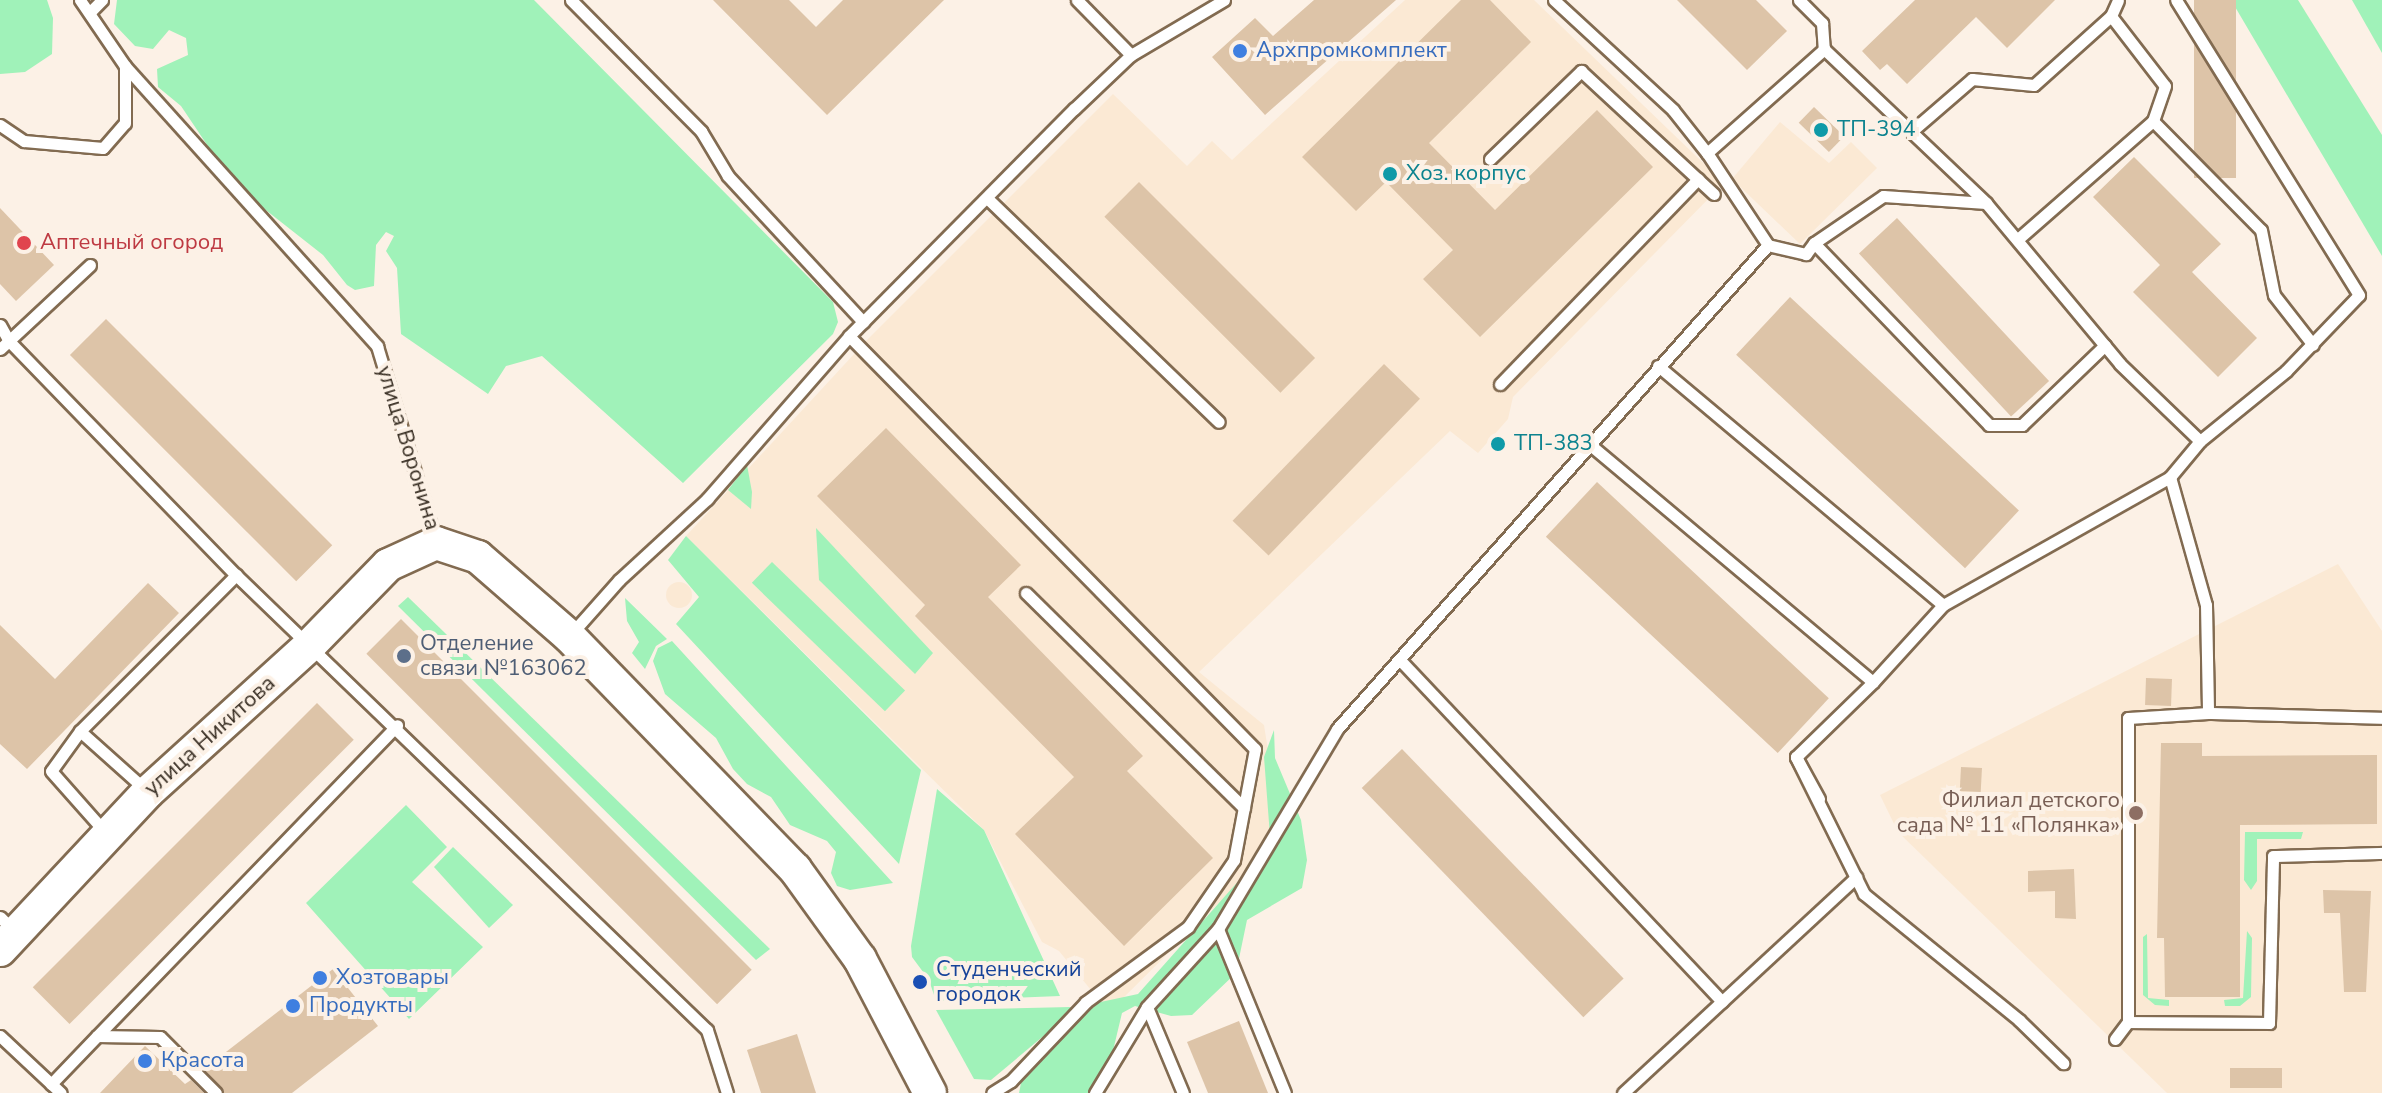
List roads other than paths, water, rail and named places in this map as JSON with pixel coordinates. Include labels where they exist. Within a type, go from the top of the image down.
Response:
[{"type":"street","name":"улица Воронина","points":[[436,543],[478,557],[569,636],[795,869],[860,959],[930,1093]]},
{"type":"street","name":"улица Никитова","points":[[6,934],[148,792],[311,644],[388,565],[436,543]]},
{"type":"lane","name":"улица Воронина","points":[[80,0],[125,66],[377,346],[436,543]]},
{"type":"lane","points":[[90,12],[102,0]]},
{"type":"lane","points":[[571,0],[701,131],[728,176],[863,322]]},
{"type":"lane","points":[[1077,0],[1131,55]]},
{"type":"lane","points":[[569,636],[619,580],[707,499],[849,336],[1131,55],[1224,0]]},
{"type":"lane","points":[[1554,0],[1673,110],[1707,153],[1768,245],[1806,254],[1814,243],[1883,196],[1986,203]]},
{"type":"lane","points":[[1799,0],[1822,23],[1824,49],[1913,130],[1986,203],[2105,345],[2200,441]]},
{"type":"lane","points":[[1913,130],[1972,79],[2034,85],[2111,16],[2118,0]]},
{"type":"lane","points":[[2063,1063],[2019,1020],[1864,894],[1796,757],[1873,682],[1943,605],[2170,477],[2200,441],[2313,345],[2359,295],[2176,0]]},
{"type":"lane","points":[[2018,239],[2153,121],[2165,86],[2111,16]]},
{"type":"lane","points":[[1707,153],[1824,49]]},
{"type":"lane","points":[[0,125],[24,141],[103,148],[125,123],[125,66]]},
{"type":"lane","points":[[1490,159],[1581,71],[1714,194]]},
{"type":"lane","points":[[2153,121],[2261,230],[2274,295],[2313,345]]},
{"type":"lane","points":[[1500,384],[1698,179]]},
{"type":"lane","points":[[987,198],[1219,422]]},
{"type":"lane","points":[[1814,243],[1989,425],[2022,425],[2105,345]]},
{"type":"lane","points":[[1095,1093],[1147,1007],[1218,929],[1337,729],[1401,661],[1588,443],[1768,245]]},
{"type":"lane","points":[[4,345],[90,265]]},
{"type":"lane","points":[[0,325],[4,345],[236,575],[397,725],[707,1030],[727,1093]]},
{"type":"lane","points":[[849,336],[1255,749],[1234,860],[1188,927],[1086,1002],[1011,1081],[992,1093]]},
{"type":"lane","points":[[1658,366],[1943,605]]},
{"type":"lane","points":[[1588,443],[1873,682]]},
{"type":"lane","points":[[2170,477],[2206,605],[2208,713]]},
{"type":"lane","points":[[107,834],[51,771],[80,731],[236,575]]},
{"type":"lane","points":[[1026,593],[1244,808]]},
{"type":"lane","points":[[1401,661],[1722,1002]]},
{"type":"lane","points":[[2115,1039],[2128,1022],[2128,718],[2208,713],[2382,718]]},
{"type":"lane","points":[[51,1084],[397,725]]},
{"type":"lane","points":[[80,731],[148,792]]},
{"type":"lane","points":[[2128,1022],[2269,1023],[2273,856],[2382,853]]},
{"type":"lane","points":[[1623,1093],[1856,877]]},
{"type":"lane","points":[[1218,929],[1285,1093]]},
{"type":"lane","points":[[1147,1007],[1183,1093]]},
{"type":"lane","points":[[0,1036],[61,1093]]},
{"type":"lane","points":[[97,1036],[160,1037],[216,1093]]},
{"type":"place","name":"Архпромкомплект","points":[[1240,51]]},
{"type":"place","name":"ТП-394","points":[[1821,130]]},
{"type":"place","name":"Хоз. корпус","points":[[1390,174]]},
{"type":"place","name":"Аптечный огород","points":[[24,243]]},
{"type":"place","name":"ТП-383","points":[[1498,444]]},
{"type":"place","name":"Отделение связи №163062","points":[[404,656]]},
{"type":"place","name":"Филиал детского сада № 11 «Полянка»","points":[[2136,813]]},
{"type":"place","name":"Хозтовары","points":[[320,978]]},
{"type":"place","name":"Студенческий городок","points":[[920,982]]},
{"type":"place","name":"Продукты","points":[[293,1006]]},
{"type":"place","name":"Красота","points":[[145,1061]]}]
